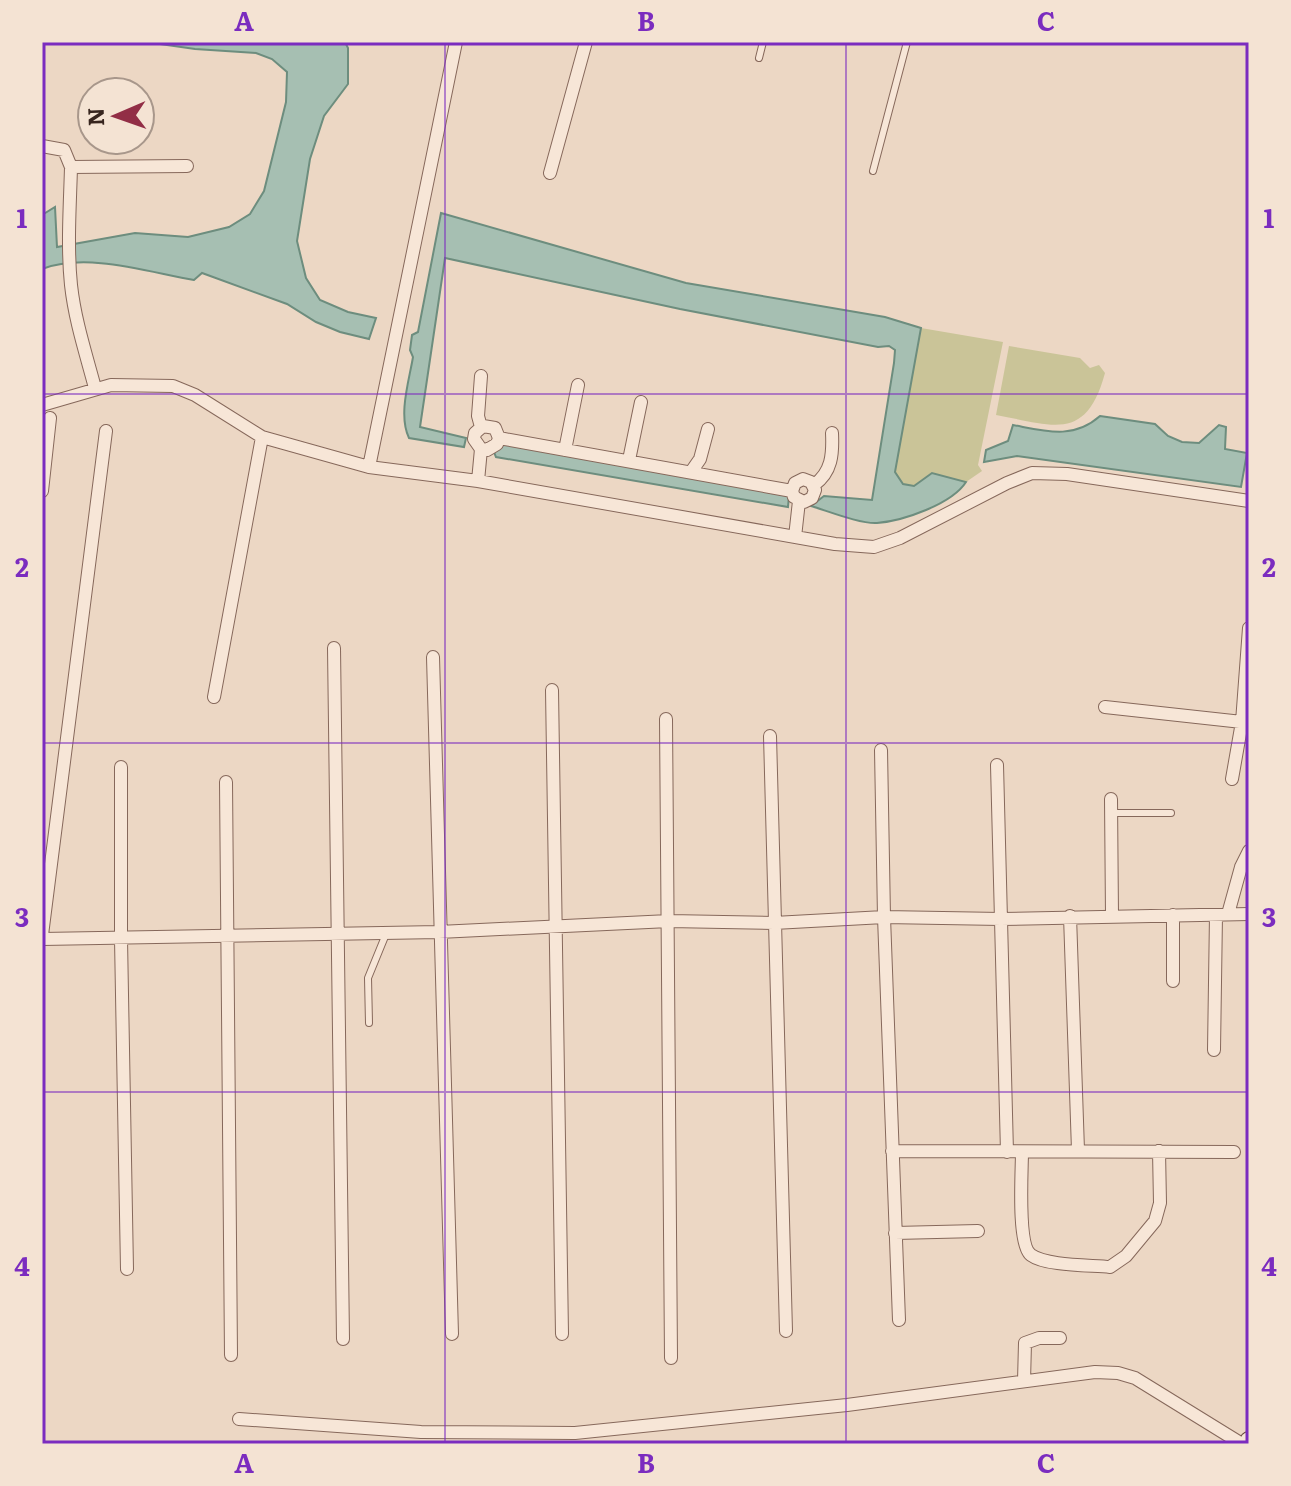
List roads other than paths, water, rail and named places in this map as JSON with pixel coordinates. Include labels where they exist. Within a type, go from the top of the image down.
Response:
[{"type":"street","points":[[369,467],[456,42]]},
{"type":"street","points":[[550,173],[586,42]]},
{"type":"street","points":[[42,146],[64,150],[71,167],[71,286],[95,388]]},
{"type":"street","points":[[71,167],[187,166]]},
{"type":"street","points":[[481,376],[478,416],[481,427]]},
{"type":"street","points":[[42,405],[111,385],[173,386],[195,395],[262,437],[369,467],[478,481],[795,537],[874,547],[900,538],[1032,473],[1067,474],[1249,501]]},
{"type":"street","points":[[565,450],[578,385]]},
{"type":"street","points":[[629,460],[641,402]]},
{"type":"street","points":[[42,491],[50,418]]},
{"type":"street","points":[[478,481],[481,449],[474,439],[475,433],[489,425],[495,428],[499,438]]},
{"type":"street","points":[[691,472],[700,459],[708,429]]},
{"type":"street","points":[[106,431],[42,937],[121,939],[439,932],[669,921],[774,923],[884,917],[1001,919],[1232,914]]},
{"type":"street","points":[[499,438],[629,460],[812,498],[814,485],[827,473],[833,448],[832,433]]},
{"type":"street","points":[[214,697],[262,437]]},
{"type":"street","points":[[481,449],[493,449],[499,438]]},
{"type":"street","points":[[795,537],[795,483],[803,479],[814,485]]},
{"type":"street","points":[[1232,779],[1242,722],[1249,628]]},
{"type":"street","points":[[334,648],[343,1339]]},
{"type":"street","points":[[433,657],[452,1334]]},
{"type":"street","points":[[552,690],[562,1334]]},
{"type":"street","points":[[1105,707],[1242,722]]},
{"type":"street","points":[[666,719],[671,1358]]},
{"type":"street","points":[[770,736],[786,1331]]},
{"type":"street","points":[[881,750],[899,1320]]},
{"type":"street","points":[[997,765],[1007,1152]]},
{"type":"street","points":[[121,767],[127,1269]]},
{"type":"street","points":[[226,782],[231,1355]]},
{"type":"street","points":[[1111,799],[1112,916]]},
{"type":"street","points":[[1214,1050],[1232,914],[1241,867],[1249,851]]},
{"type":"street","points":[[1173,915],[1173,981]]},
{"type":"street","points":[[1070,916],[1078,1150]]},
{"type":"street","points":[[892,1151],[1234,1152]]},
{"type":"street","points":[[1022,1152],[1022,1222],[1027,1251],[1031,1256],[1055,1262],[1110,1267],[1126,1256],[1155,1221],[1160,1203],[1159,1151]]},
{"type":"street","points":[[895,1233],[978,1231]]},
{"type":"street","points":[[1024,1381],[1025,1343],[1039,1338],[1060,1338]]},
{"type":"street","points":[[239,1419],[575,1439],[1095,1372],[1118,1373],[1135,1378],[1246,1443]]},
{"type":"lane","points":[[759,58],[763,42]]},
{"type":"lane","points":[[873,171],[907,42]]},
{"type":"lane","points":[[1111,813],[1171,813]]},
{"type":"lane","points":[[369,1023],[368,978],[387,933]]}]
